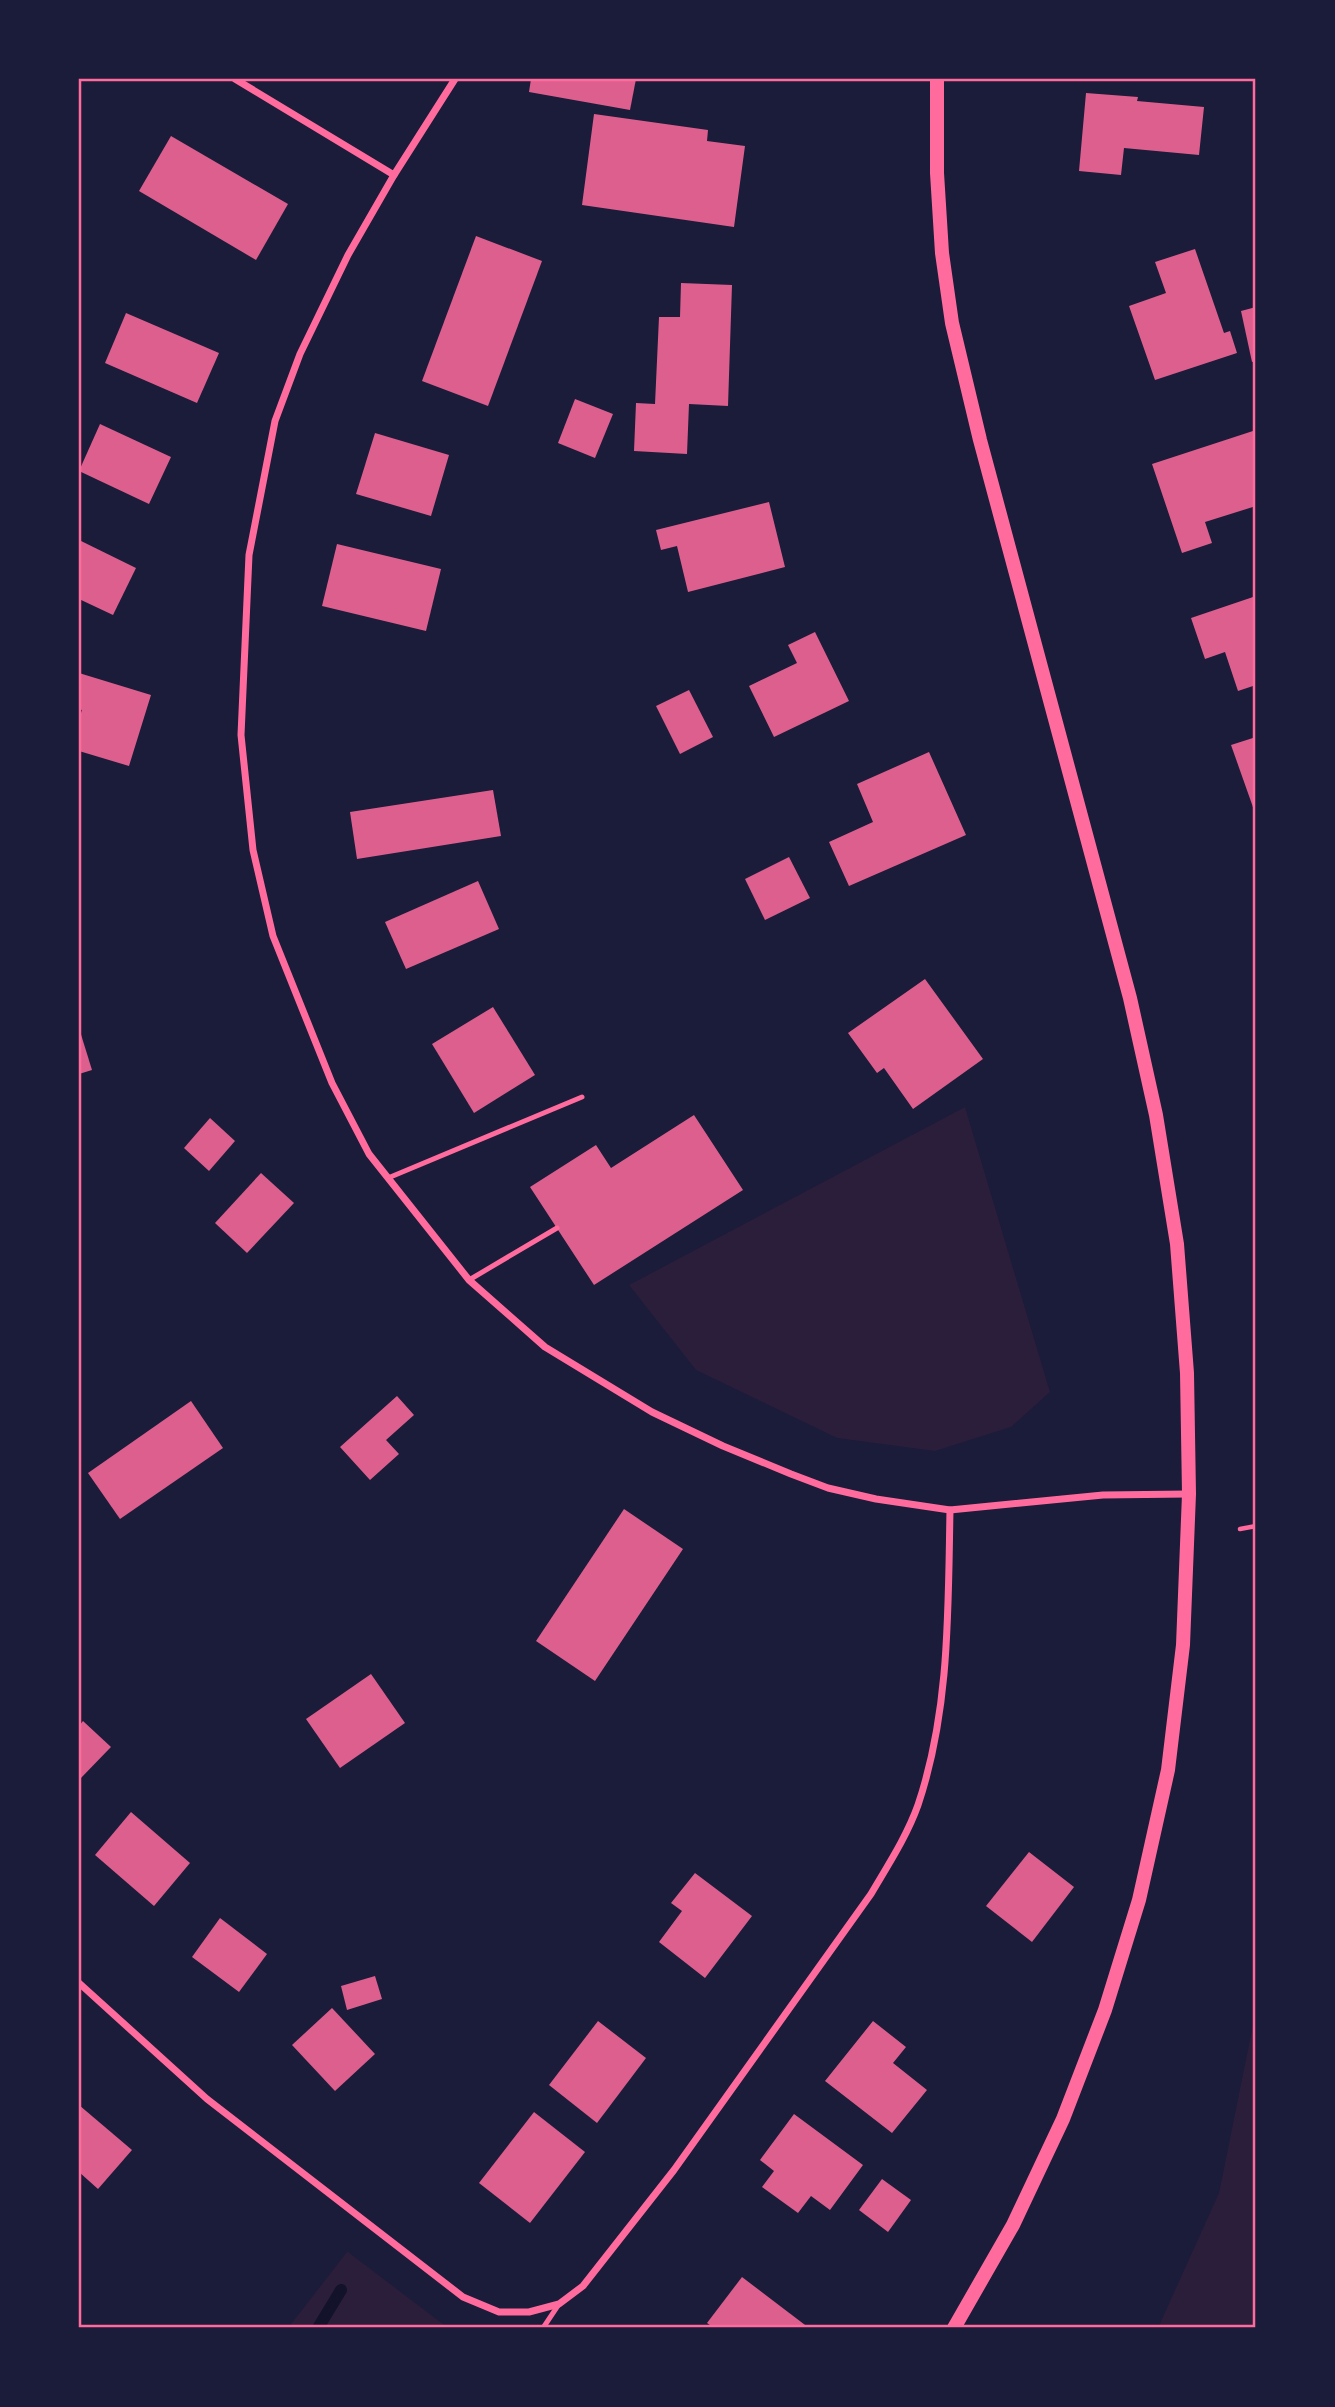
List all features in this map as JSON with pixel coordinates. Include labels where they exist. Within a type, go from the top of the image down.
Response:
[{"type":"main road","points":[[937,79],[937,173],[942,253],[952,323],[980,440],[1130,998],[1156,1115],[1177,1244],[1188,1373],[1189,1494],[1183,1645],[1169,1758],[1139,1900],[1105,2010],[1063,2119],[1013,2225],[954,2328]]},
{"type":"street","points":[[235,79],[394,175]]},
{"type":"street","points":[[455,79],[394,175],[348,255],[300,354],[275,421],[249,555],[242,735],[253,850],[273,936],[332,1083],[369,1154],[469,1280],[545,1347],[652,1412],[723,1446],[828,1488],[876,1499],[950,1510],[1103,1495],[1189,1494]]},
{"type":"street","points":[[79,1983],[208,2099],[463,2297],[499,2312],[529,2312],[559,2305],[583,2286],[674,2170],[871,1895],[896,1852],[917,1807],[931,1763],[941,1716],[950,1510]]},
{"type":"lane","points":[[388,1178],[582,1097]]},
{"type":"lane","points":[[469,1280],[557,1228]]},
{"type":"lane","points":[[543,2328],[559,2305]]},
{"type":"path","points":[[1240,1529],[1256,1526]]},
{"type":"shaded area","points":[[965,1107],[1050,1392],[1011,1427],[935,1451],[837,1438],[696,1370],[629,1285]]},
{"type":"shaded area","points":[[1256,2010],[1256,2328],[1158,2328],[1219,2193]]},
{"type":"shaded area","points":[[348,2252],[448,2328],[288,2328]]},
{"type":"building","points":[[531,79],[636,79],[630,110],[529,92]]},
{"type":"building","points":[[1086,93],[1138,97],[1137,101],[1204,107],[1199,155],[1124,148],[1121,175],[1079,171]]},
{"type":"building","points":[[594,114],[708,130],[707,141],[745,146],[734,227],[582,205]]},
{"type":"building","points":[[171,136],[288,204],[256,260],[139,191]]},
{"type":"building","points":[[476,236],[542,261],[488,406],[422,381]]},
{"type":"building","points":[[1195,249],[1224,333],[1230,331],[1237,353],[1155,380],[1129,306],[1166,293],[1155,262]]},
{"type":"building","points":[[681,283],[732,285],[728,406],[689,404],[687,454],[634,451],[636,403],[655,404],[659,317],[680,317]]},
{"type":"building","points":[[1256,307],[1256,361],[1252,362],[1241,311]]},
{"type":"building","points":[[126,313],[219,353],[197,403],[105,363]]},
{"type":"building","points":[[575,399],[613,414],[595,458],[558,443]]},
{"type":"building","points":[[100,424],[171,457],[149,504],[79,471]]},
{"type":"building","points":[[1256,430],[1256,506],[1205,522],[1212,543],[1182,553],[1152,464]]},
{"type":"building","points":[[375,433],[449,455],[431,516],[356,494]]},
{"type":"building","points":[[769,502],[785,567],[688,592],[677,546],[661,550],[656,530]]},
{"type":"building","points":[[79,540],[136,568],[113,615],[79,599]]},
{"type":"building","points":[[337,544],[441,569],[426,631],[322,606]]},
{"type":"building","points":[[1256,596],[1256,685],[1238,691],[1225,652],[1205,659],[1191,618]]},
{"type":"building","points":[[815,632],[849,701],[774,737],[749,686],[797,663],[788,645]]},
{"type":"building","points":[[79,673],[151,695],[129,766],[79,751],[79,719],[82,710],[79,709]]},
{"type":"building","points":[[689,690],[713,737],[680,754],[656,706]]},
{"type":"building","points":[[1256,737],[1256,809],[1254,810],[1231,745]]},
{"type":"building","points":[[929,752],[966,835],[849,886],[829,842],[873,822],[857,784]]},
{"type":"building","points":[[493,790],[501,836],[357,859],[350,812]]},
{"type":"building","points":[[789,857],[810,898],[765,920],[745,879]]},
{"type":"building","points":[[478,881],[499,929],[406,969],[385,922]]},
{"type":"building","points":[[925,979],[983,1059],[913,1109],[884,1068],[877,1073],[848,1033]]},
{"type":"building","points":[[493,1007],[535,1075],[474,1113],[432,1044]]},
{"type":"building","points":[[79,1028],[92,1070],[79,1074]]},
{"type":"building","points":[[694,1115],[743,1190],[594,1285],[530,1187],[596,1145],[611,1168]]},
{"type":"building","points":[[210,1118],[235,1141],[209,1171],[184,1148]]},
{"type":"building","points":[[261,1173],[294,1203],[247,1253],[215,1223]]},
{"type":"building","points":[[397,1396],[414,1415],[386,1440],[399,1454],[370,1480],[340,1447]]},
{"type":"building","points":[[191,1401],[223,1448],[120,1519],[88,1473]]},
{"type":"building","points":[[624,1509],[683,1549],[595,1681],[536,1641]]},
{"type":"building","points":[[371,1674],[405,1723],[340,1768],[306,1719]]},
{"type":"building","points":[[83,1721],[111,1747],[79,1780],[79,1726]]},
{"type":"building","points":[[131,1812],[190,1863],[154,1906],[95,1855]]},
{"type":"building","points":[[1029,1852],[1074,1887],[1032,1942],[986,1906]]},
{"type":"building","points":[[695,1873],[752,1916],[705,1978],[659,1942],[682,1911],[671,1903]]},
{"type":"building","points":[[220,1918],[267,1954],[239,1992],[192,1957]]},
{"type":"building","points":[[375,1976],[382,1999],[347,2010],[341,1986]]},
{"type":"building","points":[[332,2008],[375,2054],[335,2091],[292,2045]]},
{"type":"building","points":[[598,2021],[646,2058],[597,2123],[549,2085]]},
{"type":"building","points":[[873,2021],[906,2047],[893,2063],[927,2090],[892,2133],[825,2081]]},
{"type":"building","points":[[79,2105],[132,2150],[98,2189],[79,2172]]},
{"type":"building","points":[[534,2112],[585,2152],[530,2223],[479,2183]]},
{"type":"building","points":[[794,2114],[863,2165],[830,2210],[811,2196],[798,2213],[762,2187],[774,2171],[760,2160]]},
{"type":"building","points":[[882,2179],[911,2200],[888,2232],[859,2210]]},
{"type":"building","points":[[742,2277],[809,2328],[714,2328],[707,2323]]},
{"type":"waterway","points":[[318,2328],[341,2290]]}]
